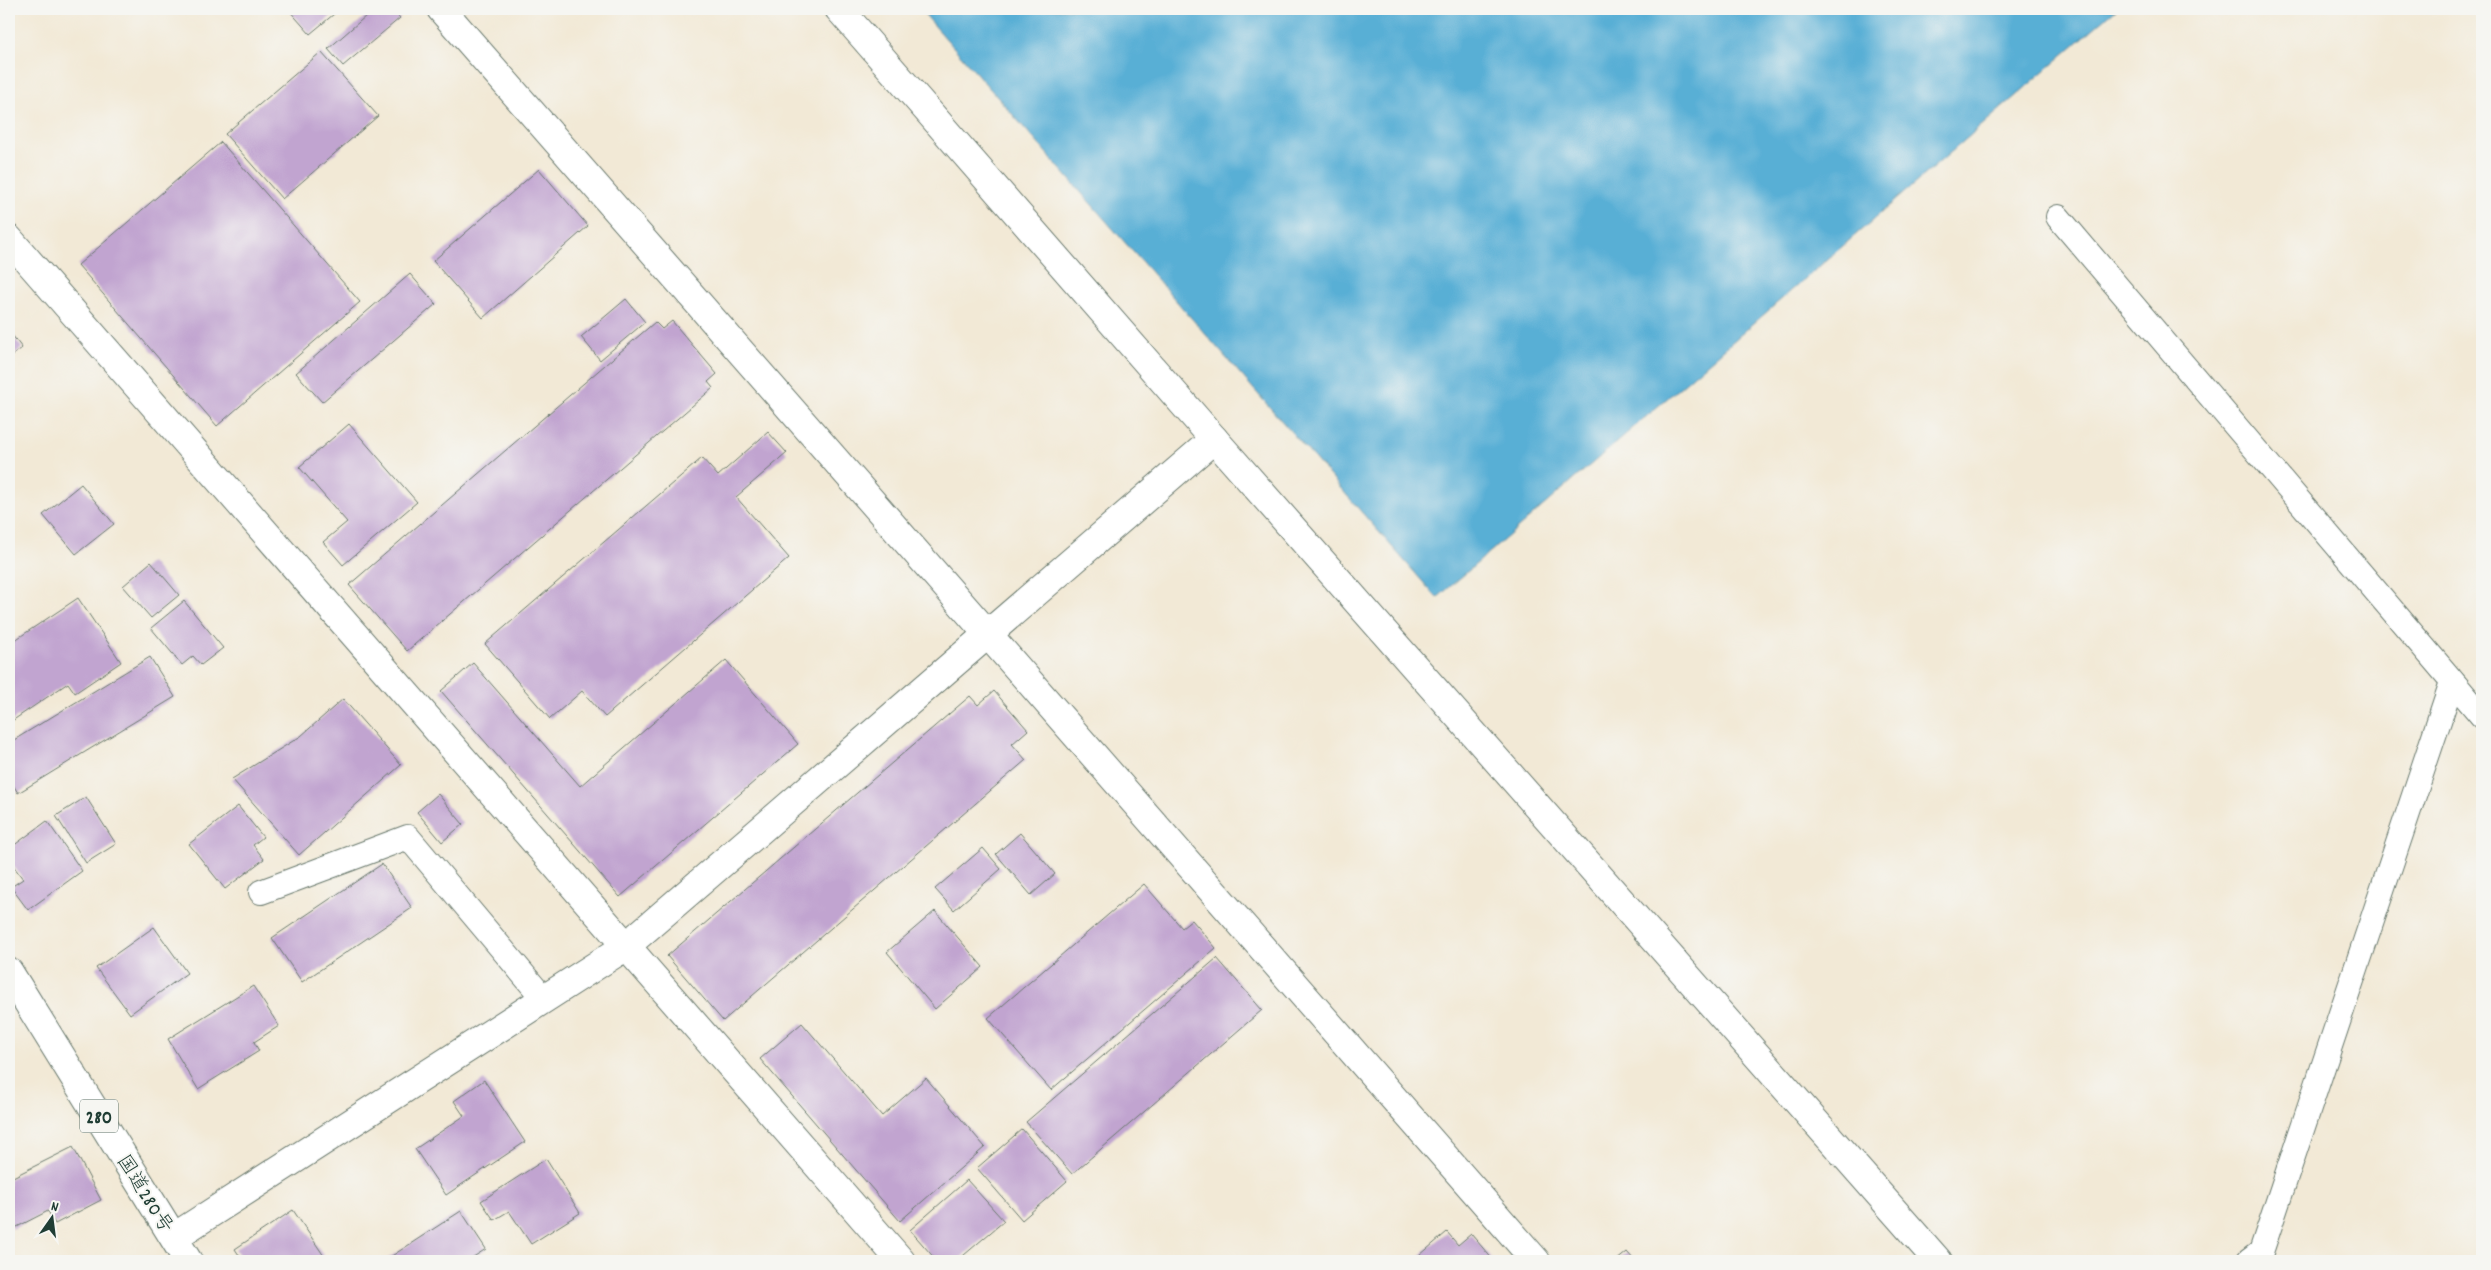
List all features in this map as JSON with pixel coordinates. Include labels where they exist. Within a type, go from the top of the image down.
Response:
[{"type":"main road","points":[[441,9],[1536,1261]]},
{"type":"main road","points":[[839,9],[1214,439],[1938,1261]]},
{"type":"main road","points":[[9,239],[624,946],[901,1261]]},
{"type":"main road","points":[[174,1238],[624,946],[987,632],[1214,439]]},
{"type":"main road","name":"国道280号","points":[[9,972],[188,1261]]},
{"type":"lane","points":[[2058,217],[2482,716]]},
{"type":"lane","points":[[2249,1261],[2261,1252],[2452,682]]},
{"type":"lane","points":[[261,892],[408,837],[544,999]]},
{"type":"water","points":[[920,9],[2116,9],[1437,598]]},
{"type":"building","points":[[288,9],[340,9],[310,34]]},
{"type":"building","points":[[374,9],[392,9],[400,18],[343,66],[328,49]]},
{"type":"building","points":[[321,52],[378,116],[282,199],[225,134]]},
{"type":"building","points":[[221,142],[360,302],[217,426],[78,265]]},
{"type":"building","points":[[539,169],[588,226],[483,318],[433,261]]},
{"type":"building","points":[[410,274],[436,304],[322,402],[296,373]]},
{"type":"building","points":[[626,299],[645,322],[600,360],[581,337]]},
{"type":"building","points":[[672,321],[717,374],[708,382],[713,388],[407,651],[349,585],[655,322],[662,329]]},
{"type":"building","points":[[9,331],[22,348],[9,358]]},
{"type":"building","points":[[349,424],[417,502],[343,565],[323,542],[347,522],[299,467]]},
{"type":"building","points":[[768,432],[787,453],[736,497],[789,558],[605,717],[582,691],[550,719],[485,644],[702,458],[718,476]]},
{"type":"building","points":[[81,484],[114,524],[76,554],[43,515]]},
{"type":"building","points":[[151,562],[179,595],[151,618],[123,586]]},
{"type":"building","points":[[78,598],[121,662],[75,693],[68,683],[9,723],[9,644]]},
{"type":"building","points":[[184,601],[223,648],[201,665],[193,656],[182,665],[151,628]]},
{"type":"building","points":[[150,657],[175,697],[18,793],[9,778],[9,743]]},
{"type":"building","points":[[726,660],[798,744],[620,897],[441,691],[473,663],[580,786]]},
{"type":"building","points":[[994,691],[1028,730],[1012,744],[1026,760],[723,1021],[667,956],[970,696],[978,705]]},
{"type":"building","points":[[343,699],[401,765],[299,855],[232,779],[301,736]]},
{"type":"building","points":[[438,794],[463,824],[442,842],[417,812]]},
{"type":"building","points":[[86,797],[116,844],[86,863],[56,816]]},
{"type":"building","points":[[238,806],[263,837],[253,845],[264,859],[225,889],[189,844]]},
{"type":"building","points":[[47,821],[82,871],[28,910],[11,887],[23,879],[9,860],[9,849]]},
{"type":"building","points":[[1020,833],[1055,874],[1031,895],[996,854]]},
{"type":"building","points":[[983,848],[1001,869],[954,910],[935,889]]},
{"type":"building","points":[[382,864],[412,908],[302,982],[272,938]]},
{"type":"building","points":[[1144,884],[1182,928],[1192,920],[1216,948],[1051,1090],[988,1018]]},
{"type":"building","points":[[935,911],[983,967],[935,1009],[887,952]]},
{"type":"building","points":[[154,927],[187,973],[130,1014],[96,968]]},
{"type":"building","points":[[1217,958],[1262,1010],[1072,1174],[1026,1122]]},
{"type":"building","points":[[253,986],[279,1026],[254,1042],[259,1051],[198,1089],[168,1039]]},
{"type":"building","points":[[802,1023],[882,1116],[926,1078],[985,1147],[900,1221],[760,1059]]},
{"type":"building","points":[[484,1080],[525,1142],[446,1195],[415,1149],[464,1116],[454,1101]]},
{"type":"building","points":[[1022,1129],[1067,1181],[1022,1220],[977,1168]]},
{"type":"building","points":[[73,1147],[101,1200],[55,1224],[48,1211],[13,1229],[9,1221],[9,1179]]},
{"type":"building","points":[[546,1159],[580,1213],[531,1244],[509,1211],[494,1220],[481,1201]]},
{"type":"building","points":[[967,1180],[1004,1221],[957,1261],[937,1261],[910,1230]]},
{"type":"building","points":[[293,1210],[324,1256],[316,1261],[243,1261],[235,1249]]},
{"type":"building","points":[[461,1211],[486,1249],[467,1261],[384,1261]]},
{"type":"building","points":[[1447,1232],[1458,1245],[1471,1234],[1494,1261],[1413,1261]]},
{"type":"building","points":[[1627,1252],[1635,1261],[1616,1261]]}]
